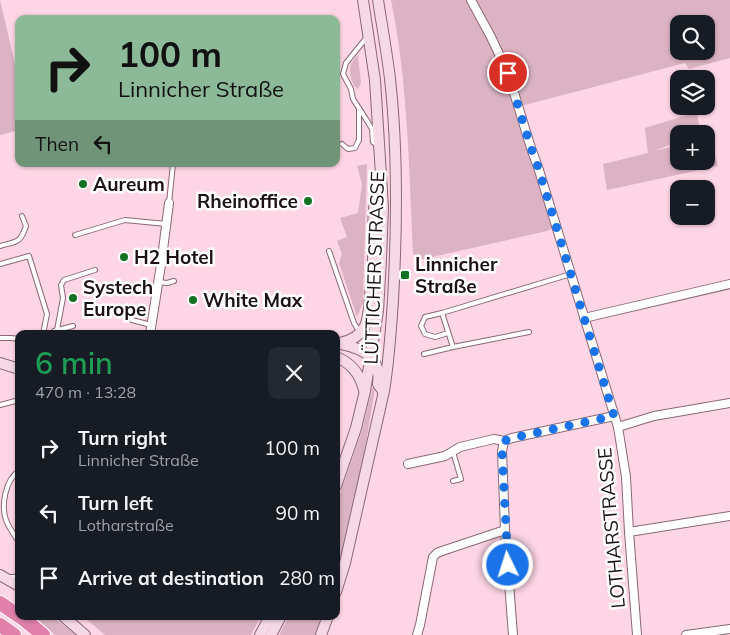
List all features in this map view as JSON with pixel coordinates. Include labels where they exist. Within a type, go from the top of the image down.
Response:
[{"type":"highway","points":[[0,603],[15,613]]},
{"type":"highway","points":[[24,620],[43,635]]},
{"type":"highway","points":[[0,625],[14,635]]},
{"type":"main road","name":"LÜTTICHER STRASSE","points":[[340,474],[356,428],[365,391],[378,311],[383,207],[382,179],[375,80],[363,0]]},
{"type":"main road","name":"LÜTTICHER STRASSE","points":[[340,580],[384,391],[390,340],[395,260],[395,148],[390,79],[378,0]]},
{"type":"main road","points":[[340,342],[353,339],[360,333],[364,328],[369,311],[375,196],[382,179]]},
{"type":"main road","points":[[340,343],[360,350],[371,358],[379,369],[378,384],[384,391]]},
{"type":"main road","points":[[340,358],[353,367],[365,391]]},
{"type":"main road","points":[[0,363],[15,369]]},
{"type":"main road","points":[[1,576],[15,584]]},
{"type":"main road","points":[[68,620],[85,635]]},
{"type":"main road","points":[[260,635],[268,620]]},
{"type":"main road","points":[[271,635],[279,620]]},
{"type":"main road","points":[[321,635],[327,620]]},
{"type":"street","name":"LOTHARSTRASSE","points":[[471,0],[508,73],[618,427],[626,477],[637,635]]},
{"type":"street","points":[[151,330],[169,203]]},
{"type":"street","points":[[584,318],[730,284]]},
{"type":"street","points":[[618,427],[654,416],[730,403]]},
{"type":"street","points":[[408,464],[445,456],[460,447],[494,439],[504,441],[614,416]]},
{"type":"street","points":[[504,441],[502,451],[505,530],[513,635]]},
{"type":"street","points":[[629,532],[730,516]]},
{"type":"street","points":[[417,635],[433,557],[442,551],[505,530]]},
{"type":"street","points":[[686,635],[730,628]]},
{"type":"lane","points":[[368,35],[346,63],[343,74],[351,89],[353,99],[372,129],[373,142],[380,148]]},
{"type":"lane","points":[[342,144],[348,148],[355,148],[360,140],[359,108]]},
{"type":"lane","points":[[169,203],[173,167]]},
{"type":"lane","points":[[0,246],[20,240],[26,226],[22,216]]},
{"type":"lane","points":[[75,235],[125,220],[166,224]]},
{"type":"lane","points":[[329,251],[354,324],[360,333]]},
{"type":"lane","points":[[0,264],[29,256],[47,314],[44,330]]},
{"type":"lane","points":[[73,326],[57,330],[63,298],[61,285],[64,280],[95,270]]},
{"type":"lane","points":[[448,333],[434,337],[425,334],[421,326],[426,318],[571,274]]},
{"type":"lane","points":[[159,282],[167,283],[174,280]]},
{"type":"lane","points":[[442,313],[453,347]]},
{"type":"lane","points":[[132,320],[152,325]]},
{"type":"lane","points":[[424,354],[529,332]]},
{"type":"lane","points":[[0,338],[15,339]]},
{"type":"lane","points":[[0,405],[15,401]]},
{"type":"lane","points":[[453,452],[460,479],[453,481]]},
{"type":"lane","points":[[15,474],[11,479],[4,504],[6,519],[15,536]]},
{"type":"lane","points":[[1,576],[15,577]]},
{"type":"shaded area","points":[[0,0],[15,64],[15,131],[0,135]]},
{"type":"shaded area","points":[[391,0],[469,0],[509,83],[556,227],[547,231],[419,260],[413,253],[404,94],[397,31]]},
{"type":"shaded area","points":[[474,0],[730,0],[730,58],[689,69],[685,63],[521,106]]},
{"type":"shaded area","points":[[358,55],[361,83],[358,89],[353,84],[350,68]]},
{"type":"shaded area","points":[[687,115],[697,115],[699,125],[670,125],[670,145],[654,151],[670,147],[670,170],[700,170],[607,190],[603,164],[648,153],[645,128]]},
{"type":"shaded area","points":[[715,155],[718,166],[715,167]]},
{"type":"shaded area","points":[[367,164],[363,303],[357,317],[339,263],[342,254],[337,241],[347,237],[340,218],[358,213],[362,184],[357,166]]},
{"type":"shaded area","points":[[374,382],[376,383],[359,480],[340,562],[340,494],[362,430]]},
{"type":"shaded area","points":[[38,620],[56,620],[77,635],[55,635]]},
{"type":"shaded area","points":[[88,620],[259,620],[251,635],[105,635]]},
{"type":"shaded area","points":[[287,620],[321,620],[315,635],[279,635]]},
{"type":"place","name":"Aureum","points":[[83,184]]},
{"type":"place","name":"Rheinoffice","points":[[308,201]]},
{"type":"place","name":"H2 Hotel","points":[[124,257]]},
{"type":"place","name":"Linnicher Straße","points":[[405,275]]},
{"type":"place","name":"Systech Europe","points":[[73,298]]},
{"type":"place","name":"White Max","points":[[193,300]]},
{"type":"route","points":[[508,73],[614,416],[504,441],[502,451],[508,565]]}]
